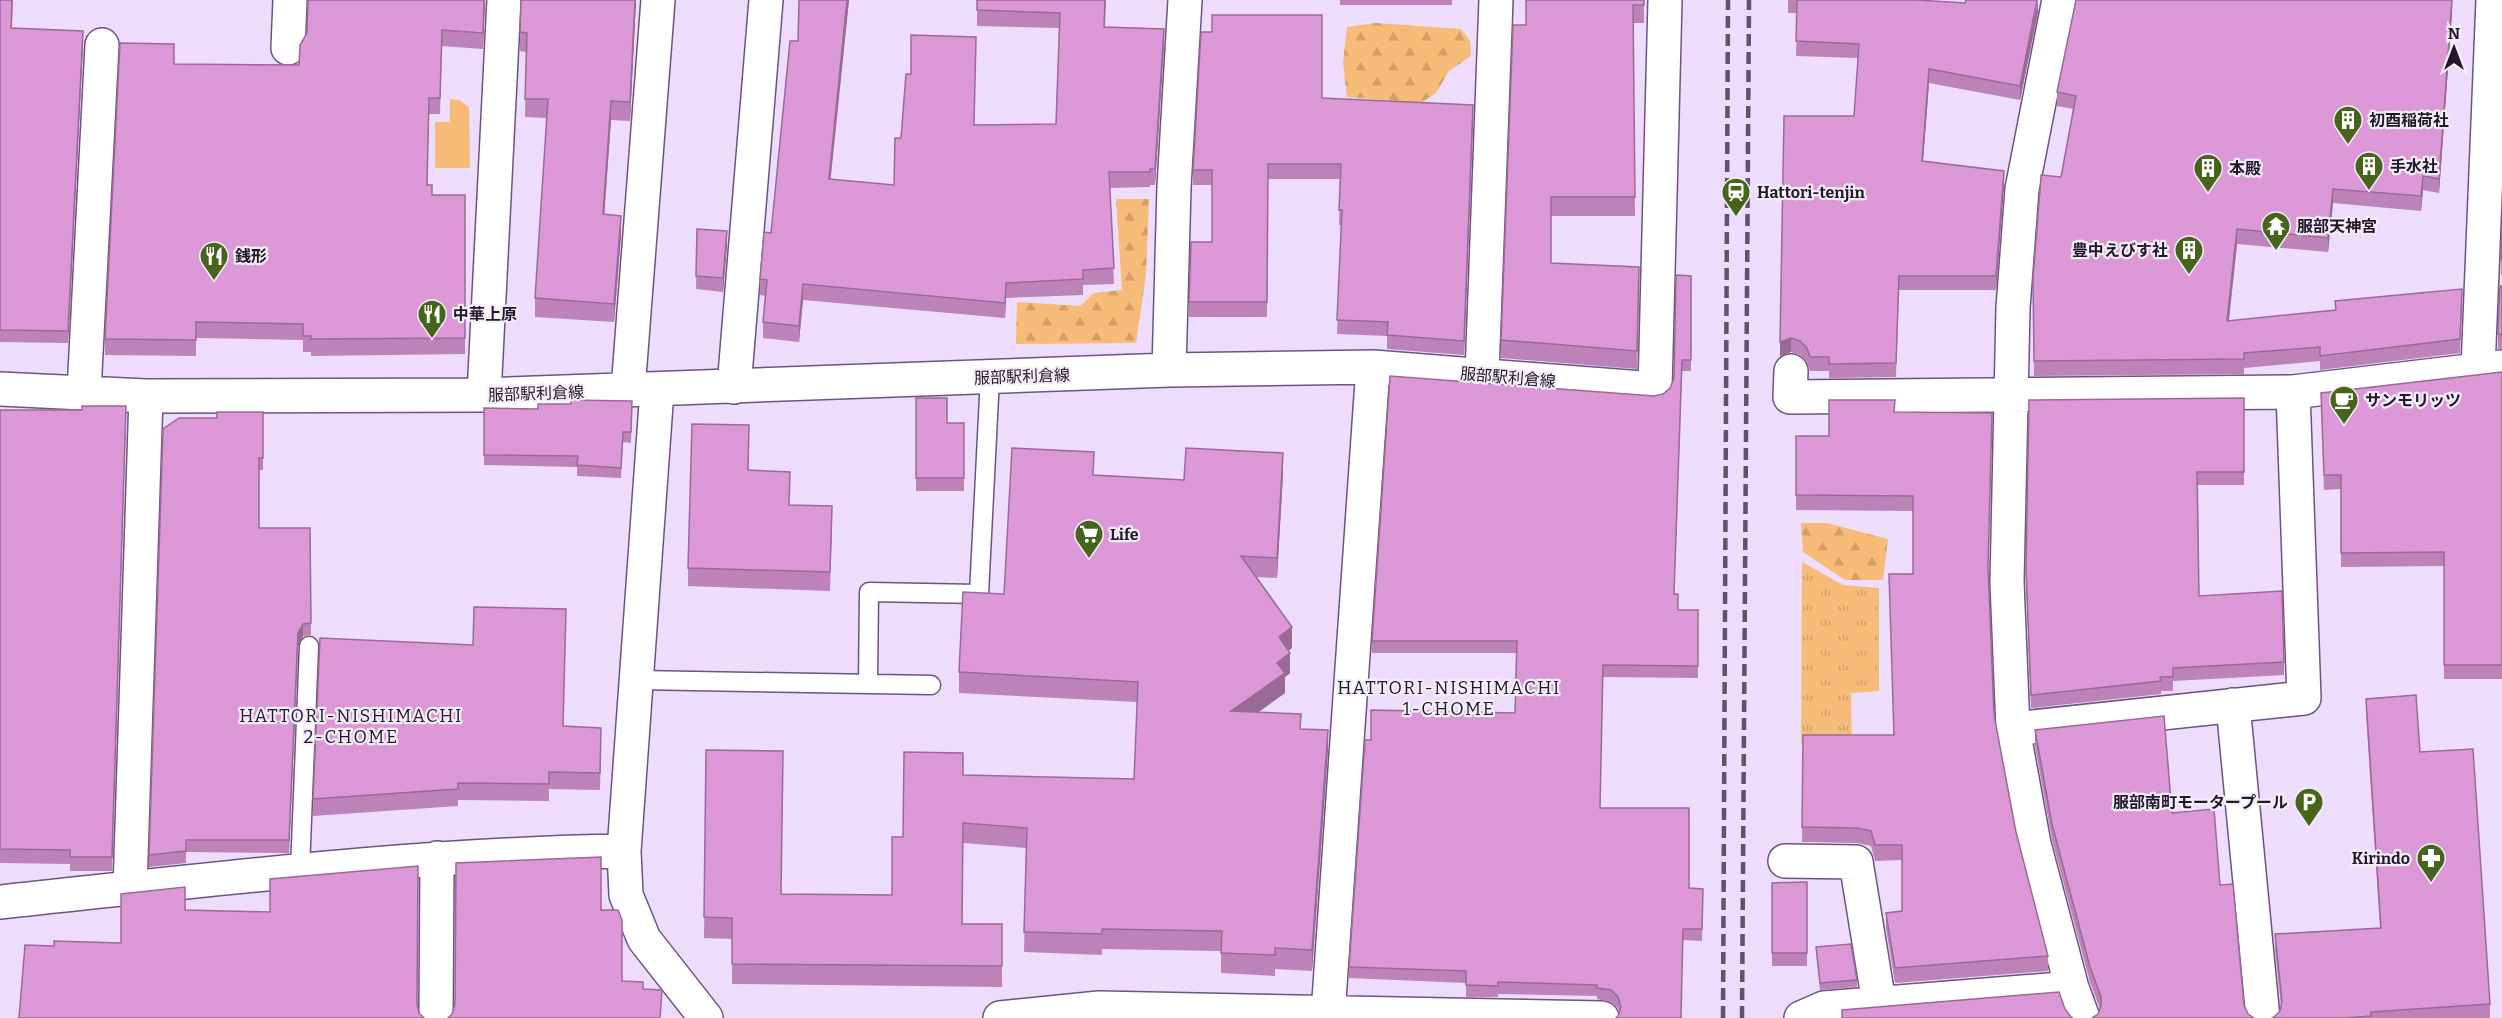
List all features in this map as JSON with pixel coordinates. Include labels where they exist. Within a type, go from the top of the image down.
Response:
[{"type":"street","points":[[288,48],[290,0]]},
{"type":"street","points":[[484,395],[504,0]]},
{"type":"street","points":[[658,0],[642,390],[637,680],[624,850],[626,895],[644,939],[706,1018]]},
{"type":"street","points":[[734,387],[766,0]]},
{"type":"street","points":[[1169,370],[1174,187],[1185,0]]},
{"type":"street","points":[[1482,374],[1496,0]]},
{"type":"street","name":"服部駅利倉線","points":[[0,389],[147,396],[484,395],[1169,370],[1372,367],[1655,389],[1665,0]]},
{"type":"street","points":[[1801,1018],[1824,1008],[1879,1003],[2077,1003],[2034,844],[2013,729],[2007,582],[2013,308],[2022,189],[2059,0]]},
{"type":"street","points":[[1791,371],[1790,397],[2293,392],[2490,368],[2493,0]]},
{"type":"street","points":[[84,392],[102,45]]},
{"type":"street","points":[[1328,1014],[1372,367]]},
{"type":"street","points":[[0,389],[0,403]]},
{"type":"street","points":[[2013,729],[2304,698],[2293,392]]},
{"type":"street","points":[[130,888],[147,396]]},
{"type":"street","points":[[2233,705],[2263,1018]]},
{"type":"street","points":[[0,902],[300,869],[534,852],[624,850]]},
{"type":"street","points":[[436,858],[436,1018]]},
{"type":"street","points":[[1785,861],[1856,862],[1879,1003]]},
{"type":"street","points":[[1000,1018],[1099,1008],[1368,1017],[1602,1018]]},
{"type":"lane","points":[[868,683],[869,592],[979,594],[990,377]]},
{"type":"lane","points":[[300,869],[309,646]]},
{"type":"lane","points":[[637,680],[931,685]]},
{"type":"green space","points":[[1376,23],[1461,29],[1470,41],[1471,56],[1449,71],[1436,93],[1421,103],[1347,97],[1343,63],[1347,27]]},
{"type":"green space","points":[[450,99],[459,100],[469,107],[470,168],[435,168],[435,122],[450,122]]},
{"type":"green space","points":[[1116,199],[1149,199],[1146,275],[1136,343],[1016,344],[1017,302],[1080,306],[1094,293],[1122,290]]},
{"type":"green space","points":[[1801,523],[1827,523],[1888,539],[1883,580],[1845,580],[1803,552]]},
{"type":"green space","points":[[1802,562],[1843,585],[1879,588],[1879,691],[1851,693],[1852,743],[1801,744]]},
{"type":"building","points":[[0,0],[12,0],[11,28],[83,31],[68,331],[0,330]]},
{"type":"building","points":[[308,0],[484,0],[483,33],[442,30],[440,98],[429,98],[427,185],[432,185],[432,195],[465,195],[465,338],[311,339],[311,336],[303,336],[303,324],[196,322],[196,340],[105,339],[120,43],[174,44],[174,64],[299,65],[300,45],[307,33]]},
{"type":"building","points":[[521,0],[635,0],[630,102],[611,101],[603,214],[621,216],[614,304],[535,298],[548,99],[525,99],[527,33],[520,32]]},
{"type":"building","points":[[799,0],[847,0],[829,179],[894,185],[895,138],[901,138],[906,74],[911,74],[911,35],[976,37],[974,125],[1056,124],[1060,13],[977,10],[977,0],[1105,0],[1104,27],[1164,29],[1155,169],[1150,169],[1150,172],[1109,172],[1114,268],[1083,270],[1083,279],[1006,283],[1005,303],[803,284],[799,326],[763,322],[767,280],[760,279],[764,232],[771,233],[790,41],[798,41]]},
{"type":"building","points":[[1526,0],[1644,0],[1644,5],[1633,5],[1635,197],[1551,197],[1551,263],[1639,267],[1637,351],[1501,340],[1513,25],[1526,25]]},
{"type":"building","points":[[1797,0],[1916,0],[1965,3],[1966,0],[2037,0],[2020,86],[1929,69],[1922,161],[2004,171],[1996,276],[1899,276],[1896,363],[1829,364],[1829,357],[1810,357],[1807,348],[1800,341],[1791,338],[1780,342],[1784,116],[1854,116],[1859,44],[1796,41]]},
{"type":"building","name":"服部天神宮","points":[[2076,0],[2452,0],[2439,179],[2423,176],[2421,196],[2333,189],[2328,238],[2237,229],[2227,321],[2336,310],[2335,301],[2462,289],[2460,339],[2320,356],[2320,347],[2244,353],[2244,359],[2034,361],[2033,278],[2041,175],[2061,177],[2076,96],[2057,92]]},
{"type":"building","points":[[1212,15],[1322,15],[1322,98],[1473,105],[1464,341],[1387,335],[1388,322],[1337,320],[1342,210],[1339,210],[1341,164],[1268,164],[1267,302],[1189,302],[1191,242],[1212,242],[1212,170],[1193,170],[1201,32],[1212,32]]},
{"type":"building","points":[[697,229],[727,231],[723,278],[696,276]]},
{"type":"building","points":[[1676,275],[1691,276],[1691,360],[1682,360],[1674,594],[1678,594],[1678,610],[1698,610],[1698,666],[1603,665],[1600,808],[1689,808],[1689,888],[1703,889],[1702,929],[1683,929],[1681,1018],[1616,1018],[1621,1007],[1618,997],[1611,990],[1597,988],[1597,985],[1498,982],[1498,986],[1466,985],[1466,971],[1349,967],[1365,740],[1371,740],[1371,710],[1515,713],[1517,641],[1372,641],[1390,376],[1654,396],[1663,394],[1670,388],[1674,378]]},
{"type":"building","points":[[2500,286],[2502,286],[2502,335],[2498,334]]},
{"type":"building","points":[[2502,372],[2502,665],[2444,665],[2444,552],[2341,553],[2341,475],[2324,475],[2321,393]]},
{"type":"building","points":[[916,398],[947,398],[947,423],[964,423],[964,478],[916,478]]},
{"type":"building","points":[[2244,398],[2244,472],[2197,472],[2199,596],[2282,591],[2284,662],[2173,668],[2173,677],[2160,677],[2161,681],[2031,695],[2026,569],[2029,400]]},
{"type":"building","points":[[571,400],[632,401],[631,432],[623,432],[621,468],[577,465],[578,456],[484,455],[484,408],[538,409],[538,404],[571,404]]},
{"type":"building","points":[[1829,400],[1895,400],[1894,412],[1992,413],[1988,567],[1994,715],[2016,832],[2048,956],[1895,968],[1886,913],[1902,911],[1902,845],[1875,845],[1871,831],[1857,828],[1802,827],[1803,735],[1894,735],[1889,574],[1913,574],[1913,496],[1796,495],[1796,436],[1829,436]]},
{"type":"building","points":[[82,406],[126,406],[112,857],[70,857],[70,850],[0,849],[0,410],[82,410]]},
{"type":"building","points":[[217,412],[263,412],[263,458],[259,458],[259,528],[310,528],[311,623],[303,624],[298,633],[289,840],[186,840],[186,851],[149,855],[163,429],[179,418],[217,418]]},
{"type":"building","points":[[692,424],[749,425],[748,470],[790,472],[789,505],[832,506],[830,572],[688,568]]},
{"type":"building","points":[[1012,448],[1094,452],[1093,475],[1184,480],[1186,448],[1283,453],[1277,558],[1241,556],[1292,627],[1279,637],[1290,653],[1277,663],[1285,673],[1231,711],[1301,714],[1300,729],[1328,730],[1312,950],[1275,948],[1275,955],[1221,953],[1222,931],[1102,929],[1102,934],[1024,932],[1027,828],[963,823],[962,924],[1002,924],[1002,966],[732,964],[732,918],[704,917],[706,750],[783,751],[781,894],[892,895],[892,837],[903,837],[904,752],[963,753],[963,775],[1134,779],[1138,682],[959,672],[963,592],[1004,594]]},
{"type":"building","points":[[474,607],[566,609],[563,726],[601,728],[600,773],[549,772],[549,784],[458,783],[458,789],[313,799],[320,638],[473,645]]},
{"type":"building","points":[[2416,695],[2420,752],[2473,749],[2490,1004],[2371,1012],[2371,1016],[2344,1018],[2272,1018],[2280,1011],[2282,1001],[2275,934],[2381,928],[2366,699]]},
{"type":"building","points":[[2164,716],[2172,813],[2214,809],[2220,885],[2233,884],[2244,1005],[2248,1014],[2254,1018],[2092,1018],[2098,1014],[2101,997],[2090,967],[2052,824],[2035,730]]},
{"type":"building","points":[[601,857],[601,910],[618,910],[622,920],[622,981],[643,982],[643,989],[662,990],[660,1018],[448,1018],[455,1004],[456,863]]},
{"type":"building","points":[[418,866],[417,1004],[419,1013],[424,1018],[19,1018],[25,945],[54,946],[54,941],[121,943],[121,894],[185,887],[185,910],[270,912],[270,879]]},
{"type":"building","points":[[1807,882],[1807,953],[1772,953],[1772,883]]},
{"type":"building","points":[[1851,944],[1857,980],[1820,983],[1816,947]]},
{"type":"building","points":[[2059,992],[2065,1009],[2073,1018],[1842,1018],[1842,1010]]},
{"type":"railway","points":[[1723,1018],[1728,0]]},
{"type":"railway","points":[[1742,1018],[1749,0]]},
{"type":"place","name":"初酉稲荷社","points":[[2348,146]]},
{"type":"place","name":"手水社","points":[[2369,192]]},
{"type":"place","name":"本殿","points":[[2208,194]]},
{"type":"place","name":"Hattori-tenjin","points":[[1736,218]]},
{"type":"place","name":"服部天神宮","points":[[2276,252]]},
{"type":"place","name":"豊中えびす社","points":[[2189,276]]},
{"type":"place","name":"銭形","points":[[214,282]]},
{"type":"place","name":"中華上原","points":[[432,340]]},
{"type":"place","name":"サンモリッツ","points":[[2344,426]]},
{"type":"place","name":"Life","points":[[1089,560]]},
{"type":"place","name":"服部南町モータープール","points":[[2309,828]]},
{"type":"place","name":"Kirindo","points":[[2431,884]]},
{"type":"district","name":"HATTORI-NISHIMACHI 1-CHOME","points":[[1449,698]]},
{"type":"district","name":"HATTORI-NISHIMACHI 2-CHOME","points":[[351,726]]}]
